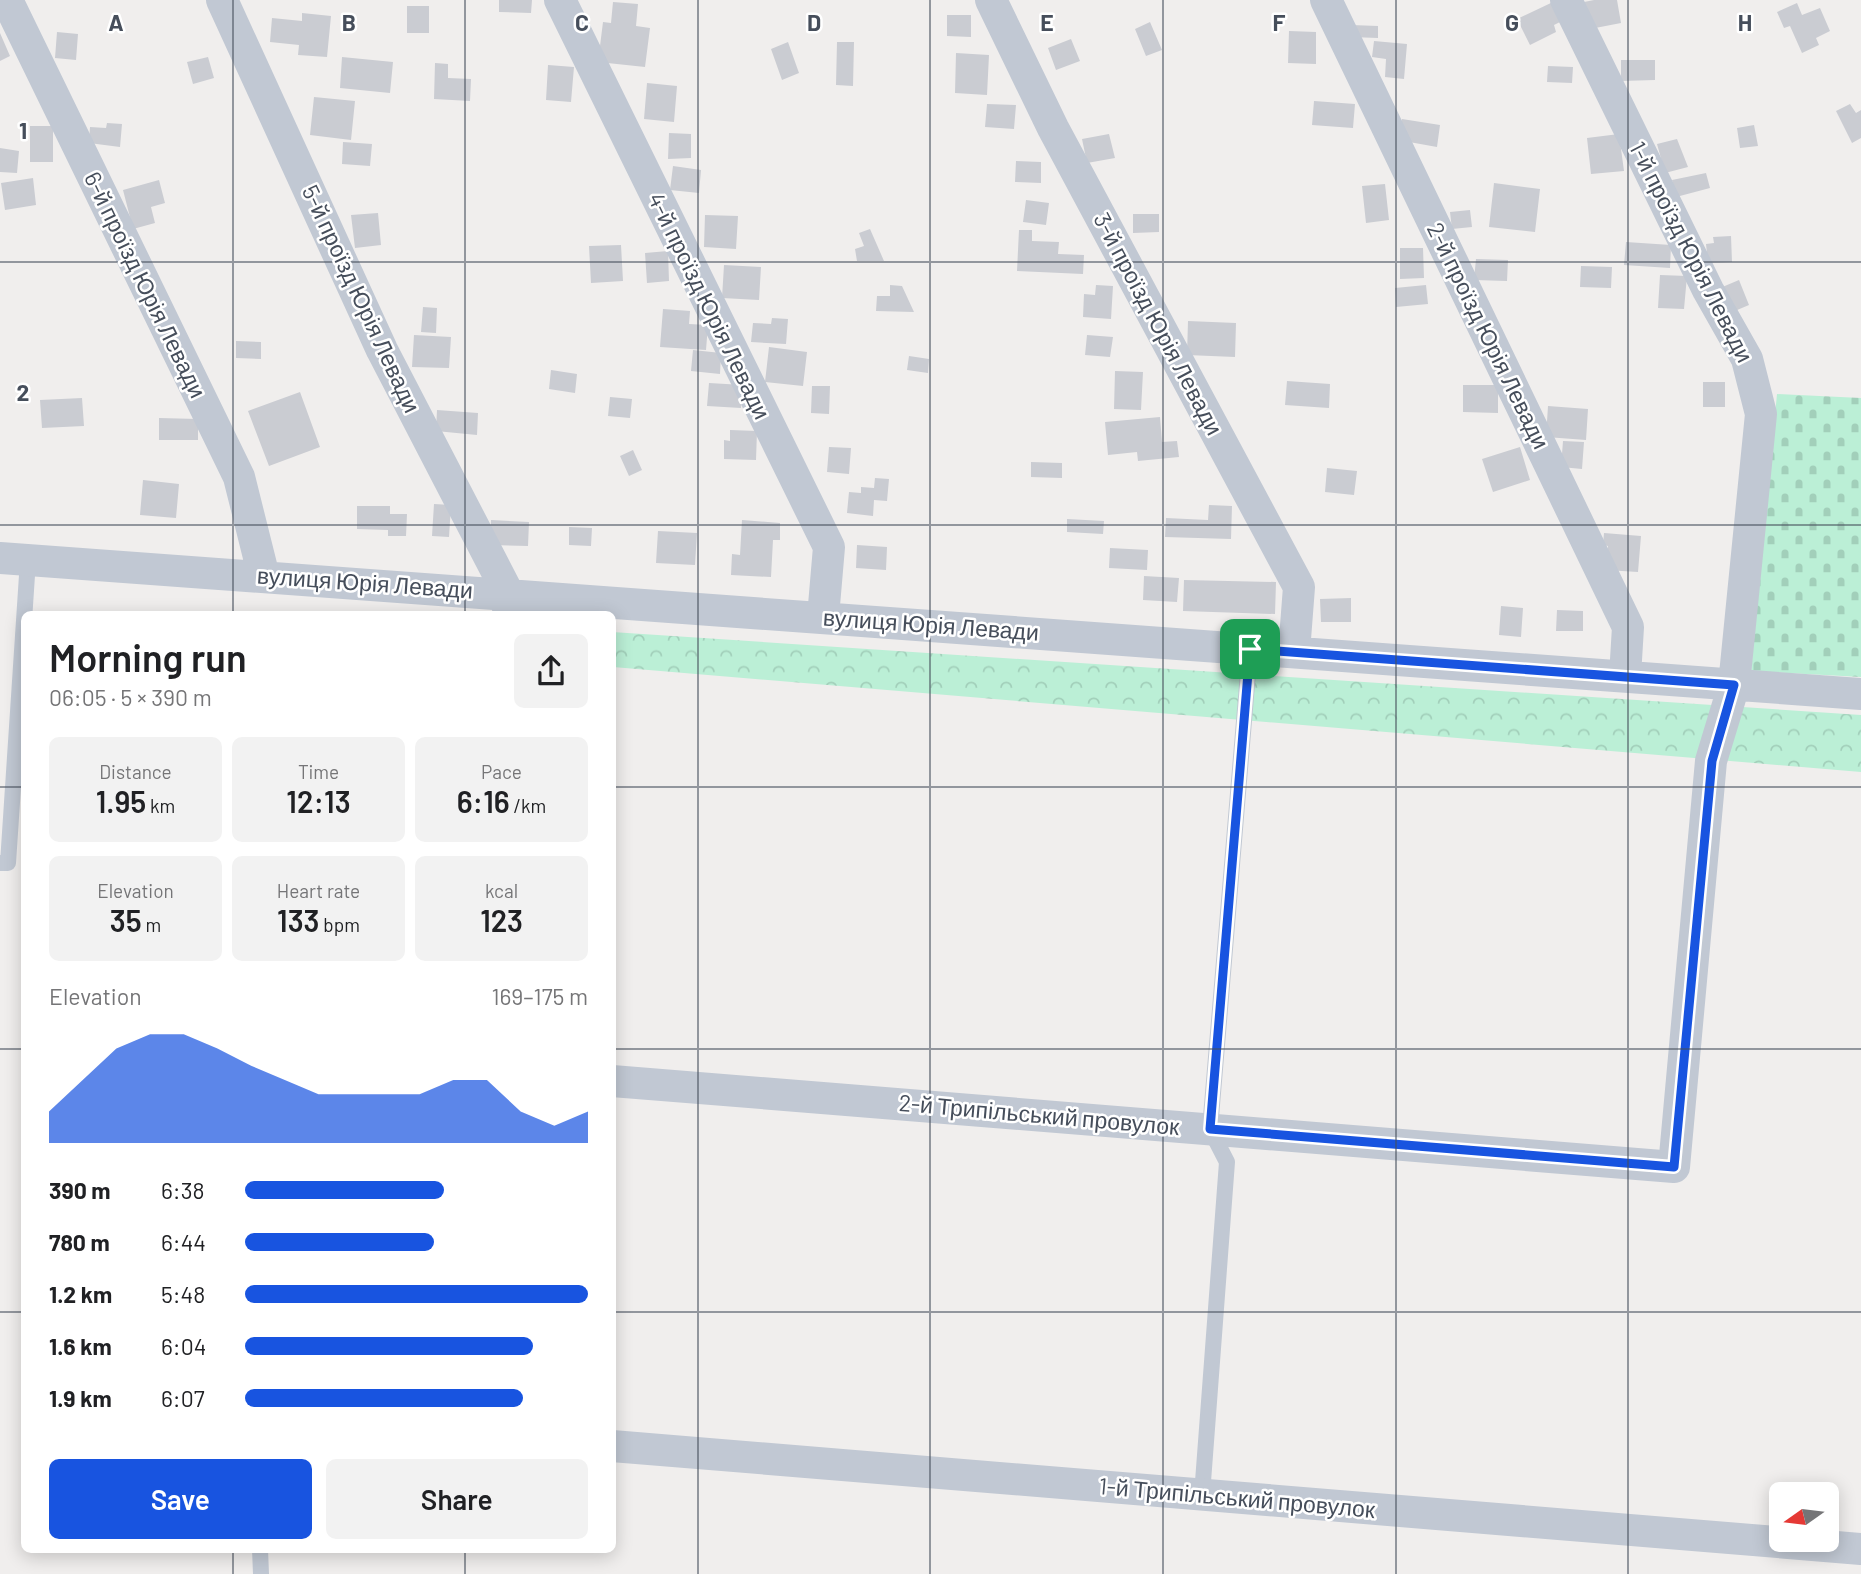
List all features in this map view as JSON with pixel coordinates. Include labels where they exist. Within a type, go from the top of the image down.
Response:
[{"type":"street","name":"6-й проїзд Юрія Левади","points":[[7,0],[239,478],[264,577]]},
{"type":"street","name":"5-й проїзд Юрія Левади","points":[[222,0],[382,350],[508,604]]},
{"type":"street","name":"4-й проїзд Юрія Левади","points":[[560,0],[829,547],[823,617]]},
{"type":"street","name":"3-й проїзд Юрія Левади","points":[[991,0],[1053,128],[1298,587],[1294,652]]},
{"type":"street","name":"2-й проїзд Юрія Левади","points":[[1326,0],[1628,627],[1625,676]]},
{"type":"street","name":"1-й проїзд Юрія Левади","points":[[1566,0],[1708,290],[1747,359],[1761,414],[1734,685],[1712,761],[1674,1167]]},
{"type":"street","name":"вулиця Юрія Левади","points":[[14,559],[264,577],[508,604],[823,617],[1861,694]]},
{"type":"street","name":"2-й Трипільський провулок","points":[[616,1081],[1674,1167]]},
{"type":"street","name":"1-й Трипільський провулок","points":[[616,1446],[1861,1549]]},
{"type":"lane","points":[[0,863],[8,863],[14,559]]},
{"type":"lane","points":[[1202,1495],[1227,1162],[1210,1129],[1250,649]]},
{"type":"lane","points":[[261,1553],[261,1574]]},
{"type":"green space","points":[[1777,394],[1861,398],[1861,677],[1751,671]]},
{"type":"green space","points":[[616,632],[1861,715],[1861,772],[616,667]]},
{"type":"building","points":[[499,0],[532,0],[531,13],[499,12]]},
{"type":"building","points":[[1617,0],[1621,23],[1590,29],[1584,2]]},
{"type":"building","points":[[613,2],[638,4],[636,26],[650,28],[645,67],[598,62],[603,22],[611,23]]},
{"type":"building","points":[[1553,2],[1562,21],[1554,25],[1556,32],[1530,45],[1517,19]]},
{"type":"building","points":[[1797,3],[1802,15],[1820,8],[1830,31],[1816,38],[1819,45],[1802,53],[1790,26],[1784,28],[1777,12]]},
{"type":"building","points":[[407,6],[429,6],[429,33],[407,33]]},
{"type":"building","points":[[302,13],[331,16],[327,57],[298,55],[299,45],[270,42],[272,18],[302,21]]},
{"type":"building","points":[[947,15],[971,15],[971,37],[947,36]]},
{"type":"building","points":[[1150,22],[1162,50],[1146,56],[1135,29]]},
{"type":"building","points":[[1351,25],[1378,26],[1378,38],[1351,37]]},
{"type":"building","points":[[1289,31],[1316,32],[1316,64],[1288,63]]},
{"type":"building","points":[[57,32],[78,34],[76,60],[55,58]]},
{"type":"building","points":[[0,33],[10,56],[0,61]]},
{"type":"building","points":[[1071,39],[1080,61],[1056,70],[1048,48]]},
{"type":"building","points":[[1374,41],[1407,44],[1404,79],[1385,77],[1386,59],[1372,57]]},
{"type":"building","points":[[788,42],[799,73],[782,80],[771,49]]},
{"type":"building","points":[[837,42],[854,42],[853,86],[836,85]]},
{"type":"building","points":[[956,53],[989,55],[987,95],[955,93]]},
{"type":"building","points":[[208,57],[214,78],[193,84],[187,62]]},
{"type":"building","points":[[342,57],[393,62],[390,93],[340,88]]},
{"type":"building","points":[[1621,60],[1655,60],[1655,80],[1621,81]]},
{"type":"building","points":[[435,63],[448,64],[448,78],[471,79],[470,101],[434,99]]},
{"type":"building","points":[[548,65],[574,67],[571,102],[546,100]]},
{"type":"building","points":[[1548,66],[1573,67],[1572,83],[1547,82]]},
{"type":"building","points":[[647,83],[677,86],[674,122],[644,119]]},
{"type":"building","points":[[314,97],[355,101],[351,140],[310,135]]},
{"type":"building","points":[[1314,101],[1355,104],[1353,128],[1312,125]]},
{"type":"building","points":[[987,104],[1016,105],[1014,129],[985,127]]},
{"type":"building","points":[[1850,104],[1856,113],[1861,110],[1861,138],[1852,143],[1836,111]]},
{"type":"building","points":[[1402,119],[1440,125],[1437,147],[1398,140]]},
{"type":"building","points":[[107,123],[122,124],[120,147],[89,143],[90,127],[106,128]]},
{"type":"building","points":[[1754,125],[1758,146],[1740,148],[1737,128]]},
{"type":"building","points":[[30,126],[53,126],[53,162],[30,162]]},
{"type":"building","points":[[669,133],[691,134],[691,158],[668,159]]},
{"type":"building","points":[[1109,134],[1115,158],[1087,163],[1082,139]]},
{"type":"building","points":[[1619,134],[1624,171],[1591,174],[1587,138]]},
{"type":"building","points":[[1677,139],[1688,167],[1665,173],[1657,144]]},
{"type":"building","points":[[343,142],[372,144],[370,166],[342,164]]},
{"type":"building","points":[[0,148],[19,151],[17,173],[0,172]]},
{"type":"building","points":[[1016,161],[1041,162],[1041,183],[1015,182]]},
{"type":"building","points":[[673,166],[701,170],[699,193],[670,190]]},
{"type":"building","points":[[1706,173],[1710,188],[1676,197],[1672,180]]},
{"type":"building","points":[[33,178],[36,205],[5,210],[1,183]]},
{"type":"building","points":[[159,180],[165,203],[151,207],[155,223],[133,229],[123,190]]},
{"type":"building","points":[[1494,183],[1540,189],[1535,232],[1489,227]]},
{"type":"building","points":[[1385,184],[1389,220],[1366,223],[1362,186]]},
{"type":"building","points":[[1026,200],[1049,203],[1046,225],[1023,222]]},
{"type":"building","points":[[1470,210],[1472,227],[1452,229],[1450,212]]},
{"type":"building","points":[[378,213],[381,245],[355,248],[351,215]]},
{"type":"building","points":[[1133,214],[1159,214],[1159,232],[1133,233]]},
{"type":"building","points":[[705,215],[738,216],[736,249],[704,247]]},
{"type":"building","points":[[870,229],[884,261],[857,261],[855,249],[864,246],[859,233]]},
{"type":"building","points":[[1019,230],[1032,230],[1032,241],[1059,242],[1058,254],[1084,255],[1083,274],[1017,271]]},
{"type":"building","points":[[1731,236],[1732,262],[1708,263],[1706,244],[1714,243],[1713,237]]},
{"type":"building","points":[[1626,242],[1671,245],[1670,268],[1624,265]]},
{"type":"building","points":[[621,245],[623,281],[591,283],[589,246]]},
{"type":"building","points":[[1400,248],[1423,248],[1424,278],[1400,279]]},
{"type":"building","points":[[668,251],[669,281],[647,283],[645,253]]},
{"type":"building","points":[[1476,259],[1508,260],[1507,281],[1474,280]]},
{"type":"building","points":[[724,265],[761,267],[759,300],[722,298]]},
{"type":"building","points":[[1581,266],[1612,267],[1611,288],[1580,287]]},
{"type":"building","points":[[1660,275],[1687,276],[1684,309],[1658,308]]},
{"type":"building","points":[[1739,280],[1749,305],[1730,313],[1720,288]]},
{"type":"building","points":[[890,285],[902,286],[914,312],[876,311],[877,296],[890,296]]},
{"type":"building","points":[[1096,285],[1113,286],[1111,319],[1083,317],[1084,294],[1095,295]]},
{"type":"building","points":[[1426,285],[1428,304],[1396,307],[1395,288]]},
{"type":"building","points":[[423,307],[437,308],[436,333],[421,332]]},
{"type":"building","points":[[663,309],[690,311],[689,324],[708,325],[706,350],[660,347]]},
{"type":"building","points":[[772,318],[788,319],[786,344],[751,342],[753,323],[771,324]]},
{"type":"building","points":[[1188,321],[1236,323],[1235,357],[1187,355]]},
{"type":"building","points":[[414,335],[451,337],[449,368],[412,367]]},
{"type":"building","points":[[1087,335],[1113,337],[1110,357],[1085,355]]},
{"type":"building","points":[[236,341],[261,342],[261,359],[236,358]]},
{"type":"building","points":[[769,347],[807,352],[803,386],[765,382]]},
{"type":"building","points":[[693,350],[721,353],[720,374],[691,371]]},
{"type":"building","points":[[909,356],[929,359],[928,373],[907,370]]},
{"type":"building","points":[[551,370],[577,374],[575,393],[549,389]]},
{"type":"building","points":[[1115,371],[1143,372],[1141,410],[1114,409]]},
{"type":"building","points":[[1287,381],[1330,384],[1329,408],[1285,405]]},
{"type":"building","points":[[1703,382],[1725,382],[1725,407],[1703,407]]},
{"type":"building","points":[[709,383],[743,385],[741,408],[707,406]]},
{"type":"building","points":[[1463,385],[1498,385],[1498,413],[1463,412]]},
{"type":"building","points":[[812,386],[830,386],[829,414],[811,413]]},
{"type":"building","points":[[300,392],[320,447],[269,466],[248,411]]},
{"type":"building","points":[[610,397],[632,399],[630,418],[608,416]]},
{"type":"building","points":[[82,398],[84,426],[42,428],[40,400]]},
{"type":"building","points":[[1548,406],[1588,409],[1586,440],[1546,437]]},
{"type":"building","points":[[437,410],[478,413],[477,435],[436,431]]},
{"type":"building","points":[[1160,417],[1162,442],[1177,441],[1179,457],[1138,461],[1137,452],[1108,455],[1105,422]]},
{"type":"building","points":[[159,418],[198,419],[198,440],[159,440]]},
{"type":"building","points":[[730,430],[757,431],[756,460],[724,459],[724,440],[730,441]]},
{"type":"building","points":[[1563,441],[1584,442],[1582,469],[1561,467]]},
{"type":"building","points":[[829,447],[851,448],[849,474],[827,472]]},
{"type":"building","points":[[1520,447],[1530,480],[1493,492],[1482,459]]},
{"type":"building","points":[[633,450],[642,470],[629,476],[620,456]]},
{"type":"building","points":[[1031,462],[1062,463],[1062,478],[1031,477]]},
{"type":"building","points":[[1327,468],[1357,471],[1354,495],[1325,492]]},
{"type":"building","points":[[875,478],[889,479],[887,501],[874,500],[873,516],[847,513],[849,492],[861,493],[861,487],[874,488]]},
{"type":"building","points":[[143,480],[179,484],[176,518],[140,515]]},
{"type":"building","points":[[434,504],[451,505],[449,537],[432,536]]},
{"type":"building","points":[[1209,505],[1232,506],[1231,539],[1165,537],[1166,518],[1208,520]]},
{"type":"building","points":[[357,506],[390,506],[390,514],[407,514],[406,536],[388,536],[388,530],[357,529]]},
{"type":"building","points":[[1067,519],[1104,521],[1103,534],[1067,532]]},
{"type":"building","points":[[491,520],[529,522],[528,546],[490,545]]},
{"type":"building","points":[[742,520],[780,523],[780,540],[773,540],[771,577],[731,575],[732,554],[740,555]]},
{"type":"building","points":[[569,527],[592,528],[591,546],[569,545]]},
{"type":"building","points":[[658,531],[697,533],[695,565],[656,563]]},
{"type":"building","points":[[1604,533],[1641,536],[1638,572],[1606,570],[1608,546],[1603,545]]},
{"type":"building","points":[[857,545],[887,547],[886,570],[856,568]]},
{"type":"building","points":[[1110,548],[1148,550],[1147,570],[1109,568]]},
{"type":"building","points":[[1144,576],[1179,578],[1177,602],[1143,600]]},
{"type":"building","points":[[1184,580],[1276,582],[1275,614],[1183,611]]},
{"type":"building","points":[[1351,598],[1351,622],[1321,622],[1320,599]]},
{"type":"building","points":[[1501,606],[1523,608],[1521,637],[1499,635]]},
{"type":"building","points":[[1557,610],[1583,611],[1583,631],[1556,631]]},
{"type":"route","points":[[1250,649],[1734,685],[1712,761],[1674,1167],[1210,1129],[1250,649]]}]
